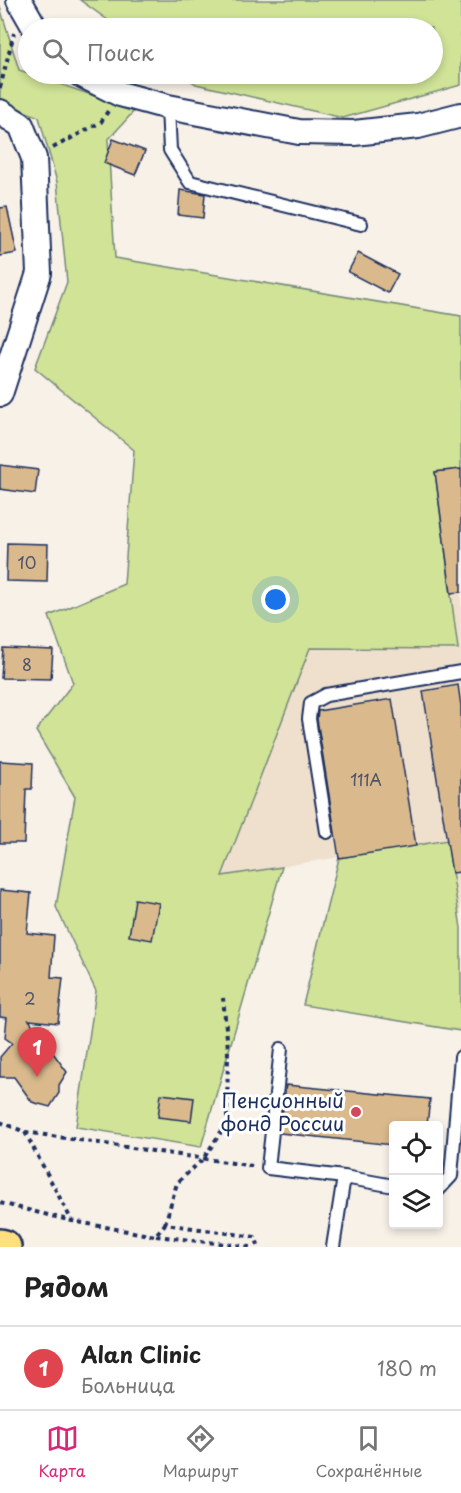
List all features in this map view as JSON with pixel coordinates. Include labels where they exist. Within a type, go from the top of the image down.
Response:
[{"type":"street","points":[[19,0],[29,18]]},
{"type":"street","points":[[100,84],[120,94],[168,107],[298,132],[354,133],[418,126],[461,115]]},
{"type":"street","points":[[0,112],[21,125],[34,158],[39,273],[0,394]]},
{"type":"lane","points":[[168,107],[170,150],[190,182],[361,224]]},
{"type":"lane","points":[[327,832],[309,719],[311,703],[326,695],[461,672]]},
{"type":"lane","points":[[281,1049],[268,1168],[344,1177],[389,1185]]},
{"type":"lane","points":[[443,1185],[451,1176],[461,1058]]},
{"type":"lane","points":[[333,1247],[344,1177]]},
{"type":"path","points":[[0,88],[11,48]]},
{"type":"path","points":[[34,158],[101,122]]},
{"type":"path","points":[[155,1236],[165,1224],[177,1183],[203,1160],[226,1123],[228,1048],[223,998]]},
{"type":"path","points":[[0,1122],[25,1132],[268,1168]]},
{"type":"path","points":[[25,1132],[72,1221]]},
{"type":"path","points":[[0,1203],[72,1221],[155,1236],[251,1247]]},
{"type":"path","points":[[165,1224],[255,1237],[259,1247]]},
{"type":"shaded area","points":[[461,469],[461,928],[446,840],[222,876],[310,648],[458,649],[435,472]]},
{"type":"green space","points":[[80,0],[461,0],[461,85],[343,118],[196,84],[443,84],[443,18],[105,18]]},
{"type":"green space","points":[[0,7],[18,67],[18,84],[60,84],[135,110],[108,140],[115,258],[461,316],[461,469],[435,472],[458,649],[310,648],[222,876],[282,867],[201,1147],[76,1127],[96,991],[56,907],[75,797],[36,731],[73,683],[49,616],[124,584],[134,450],[35,368],[67,282],[57,182],[39,117],[0,101]]},
{"type":"green space","points":[[447,840],[461,928],[461,1031],[303,1005],[339,858]]},
{"type":"building","points":[[113,139],[145,151],[135,175],[104,163]]},
{"type":"building","points":[[180,190],[205,194],[203,218],[178,215]]},
{"type":"building","points":[[7,207],[17,253],[0,256],[0,208]]},
{"type":"building","points":[[358,253],[398,274],[388,293],[348,272]]},
{"type":"building","points":[[0,465],[38,470],[35,494],[0,489]]},
{"type":"building","points":[[461,469],[461,592],[451,593],[435,472]]},
{"type":"building","points":[[7,543],[48,544],[47,582],[6,581]]},
{"type":"building","points":[[3,648],[53,650],[51,679],[1,678]]},
{"type":"building","points":[[458,685],[461,706],[461,872],[452,873],[423,691]]},
{"type":"building","points":[[392,699],[416,846],[339,858],[317,719],[318,711]]},
{"type":"building","points":[[0,761],[33,763],[32,789],[26,789],[24,843],[0,843]]},
{"type":"building","points":[[0,890],[31,893],[27,933],[54,936],[51,977],[63,978],[58,1023],[29,1020],[67,1072],[59,1085],[59,1093],[50,1107],[32,1102],[14,1077],[0,1077],[0,1057],[12,1043],[5,1038],[7,1018],[0,1017]]},
{"type":"building","points":[[135,899],[159,903],[152,940],[129,936]]},
{"type":"building","name":"Пенсионный фонд России","points":[[286,1085],[430,1099],[427,1121],[389,1121],[389,1145],[280,1133]]},
{"type":"building","points":[[161,1094],[194,1098],[191,1121],[158,1117]]},
{"type":"place","name":"Alan Clinic","points":[[37,1077]]},
{"type":"place","name":"Пенсионный фонд России","points":[[356,1112]]}]
